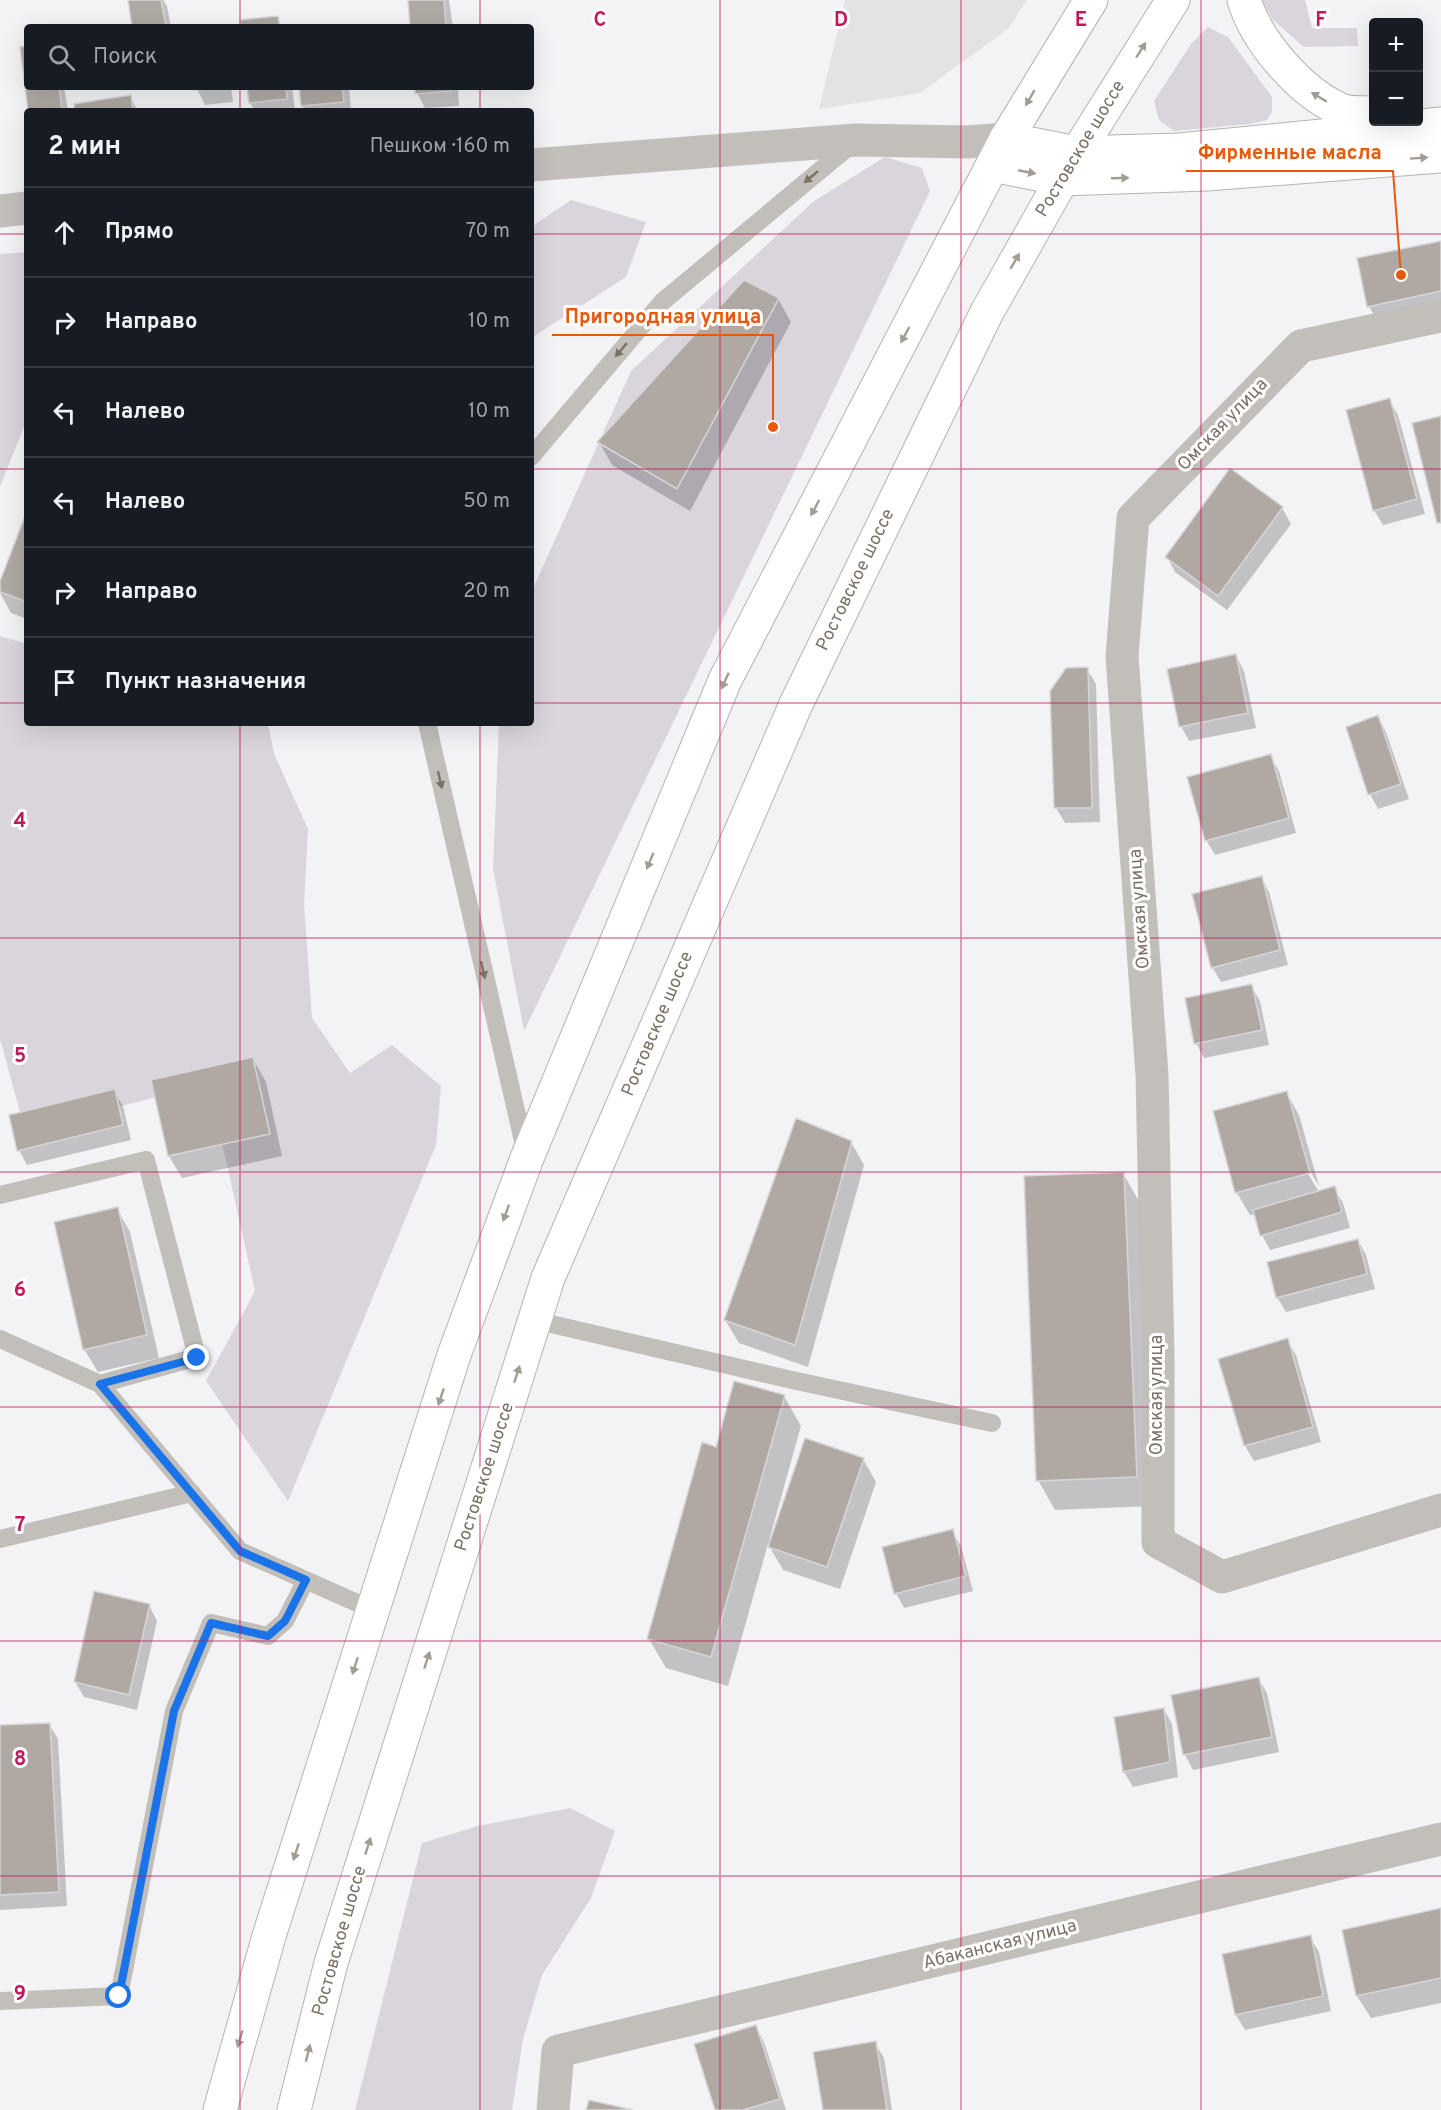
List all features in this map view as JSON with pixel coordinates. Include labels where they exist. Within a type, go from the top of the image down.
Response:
[{"type":"main road","points":[[220,2110],[269,1936],[454,1355],[526,1158],[725,680],[1000,152],[1090,0]]},
{"type":"main road","name":"Ростовское шоссе","points":[[294,2110],[331,1963],[548,1278],[796,704],[987,312],[1069,166],[1173,0]]},
{"type":"main road","points":[[1244,0],[1250,18],[1282,64],[1309,91],[1343,111],[1369,113]]},
{"type":"main road","points":[[1423,116],[1441,118]]},
{"type":"main road","points":[[1069,166],[1179,150],[1441,124]]},
{"type":"main road","points":[[1000,152],[1069,166],[1206,174],[1441,156]]},
{"type":"street","points":[[534,165],[856,140],[967,142],[1000,152]]},
{"type":"street","points":[[0,210],[24,208]]},
{"type":"street","name":"Омская улица","points":[[1441,316],[1301,346],[1133,518],[1122,656],[1152,1075],[1158,1542],[1222,1577],[1441,1510]]},
{"type":"street","name":"Абаканская улица","points":[[553,2110],[558,2051],[1441,1839]]},
{"type":"lane","points":[[534,453],[662,302],[856,140]]},
{"type":"lane","points":[[428,726],[526,1158]]},
{"type":"lane","points":[[0,1196],[146,1160],[197,1358],[100,1384]]},
{"type":"lane","points":[[534,1320],[792,1380],[992,1423]]},
{"type":"lane","points":[[0,1339],[100,1384],[240,1551],[373,1610]]},
{"type":"lane","points":[[0,1539],[192,1493]]},
{"type":"lane","points":[[0,2001],[119,1996],[174,1711],[211,1623],[268,1636],[285,1621],[306,1580]]},
{"type":"shaded area","points":[[845,0],[1027,0],[1008,29],[920,93],[819,109]]},
{"type":"shaded area","points":[[1261,0],[1305,0],[1312,28],[1357,28],[1358,46],[1304,47],[1273,20]]},
{"type":"shaded area","points":[[1208,27],[1228,37],[1272,97],[1272,112],[1267,120],[1249,124],[1174,131],[1159,120],[1154,101],[1191,44]]},
{"type":"shaded area","points":[[885,157],[922,168],[930,191],[524,1031],[493,869],[499,726],[534,726],[534,586],[631,371],[814,201]]},
{"type":"shaded area","points":[[571,200],[646,222],[626,277],[534,336],[534,225]]},
{"type":"shaded area","points":[[24,252],[24,427],[0,487],[0,254]]},
{"type":"shaded area","points":[[0,636],[24,643],[24,726],[269,726],[274,754],[308,829],[304,904],[312,1018],[350,1073],[392,1045],[441,1086],[436,1145],[288,1501],[206,1381],[255,1291],[209,1084],[25,1130],[0,1039]]},
{"type":"shaded area","points":[[570,1808],[615,1831],[591,1898],[542,1975],[523,2039],[512,2110],[355,2110],[422,1843],[478,1826]]},
{"type":"building","points":[[128,0],[161,0],[165,24],[132,24]]},
{"type":"building","points":[[408,0],[444,0],[446,24],[410,24]]},
{"type":"building","points":[[278,16],[279,24],[241,24],[240,20]]},
{"type":"building","points":[[24,46],[24,79],[20,47]]},
{"type":"building","points":[[25,90],[59,90],[62,108],[28,108]]},
{"type":"building","points":[[247,90],[286,90],[287,99],[249,103]]},
{"type":"building","points":[[299,90],[342,90],[344,102],[301,106]]},
{"type":"building","points":[[415,90],[451,90],[451,91],[415,94]]},
{"type":"building","points":[[131,95],[133,108],[75,108],[74,104]]},
{"type":"building","points":[[1441,241],[1441,291],[1367,307],[1357,258]]},
{"type":"building","points":[[744,280],[779,298],[677,489],[597,442]]},
{"type":"building","points":[[1390,398],[1417,499],[1373,511],[1346,410]]},
{"type":"building","points":[[1441,416],[1441,523],[1437,523],[1412,423]]},
{"type":"building","points":[[1230,468],[1283,507],[1218,596],[1165,557]]},
{"type":"building","points":[[24,519],[24,601],[0,592],[0,581]]},
{"type":"building","points":[[1236,654],[1248,713],[1179,727],[1167,669]]},
{"type":"building","points":[[1088,667],[1092,808],[1054,808],[1050,691],[1066,668]]},
{"type":"building","points":[[1378,715],[1401,784],[1368,795],[1346,727]]},
{"type":"building","points":[[1271,754],[1289,818],[1205,841],[1187,777]]},
{"type":"building","points":[[1262,876],[1280,950],[1211,968],[1192,894]]},
{"type":"building","points":[[1252,984],[1262,1030],[1194,1044],[1185,998]]},
{"type":"building","points":[[253,1057],[270,1134],[168,1156],[151,1080]]},
{"type":"building","points":[[115,1089],[123,1125],[17,1151],[9,1115]]},
{"type":"building","points":[[1287,1091],[1310,1173],[1235,1193],[1213,1111]]},
{"type":"building","points":[[796,1118],[852,1141],[795,1345],[724,1320]]},
{"type":"building","points":[[1124,1172],[1137,1477],[1036,1481],[1024,1176]]},
{"type":"building","points":[[1335,1186],[1342,1212],[1260,1236],[1253,1210]]},
{"type":"building","points":[[118,1207],[147,1335],[83,1350],[54,1222]]},
{"type":"building","points":[[1358,1239],[1367,1274],[1276,1298],[1267,1262]]},
{"type":"building","points":[[1288,1338],[1313,1427],[1244,1446],[1218,1359]]},
{"type":"building","points":[[734,1381],[785,1395],[711,1657],[647,1639],[702,1442],[716,1447]]},
{"type":"building","points":[[805,1438],[864,1458],[827,1567],[768,1547]]},
{"type":"building","points":[[953,1529],[966,1576],[894,1594],[882,1547]]},
{"type":"building","points":[[94,1591],[150,1604],[129,1695],[74,1682]]},
{"type":"building","points":[[1259,1677],[1272,1737],[1183,1755],[1171,1695]]},
{"type":"building","points":[[1164,1708],[1170,1762],[1123,1772],[1114,1717]]},
{"type":"building","points":[[50,1723],[59,1892],[0,1895],[0,1725]]},
{"type":"building","points":[[1441,1908],[1441,1978],[1356,1996],[1342,1930]]},
{"type":"building","points":[[1311,1935],[1323,1996],[1235,2015],[1222,1954]]},
{"type":"building","points":[[756,2025],[780,2099],[743,2110],[715,2110],[694,2044]]},
{"type":"building","points":[[876,2041],[887,2110],[823,2110],[813,2052]]},
{"type":"building","points":[[589,2100],[633,2110],[586,2110]]},
{"type":"place","name":"Фирменные масла","points":[[1401,275]]},
{"type":"place","name":"Пригородная улица","points":[[773,427]]},
{"type":"route","points":[[119,1996],[174,1711],[211,1623],[268,1636],[285,1621],[306,1580],[240,1551],[100,1384],[197,1358]]}]
